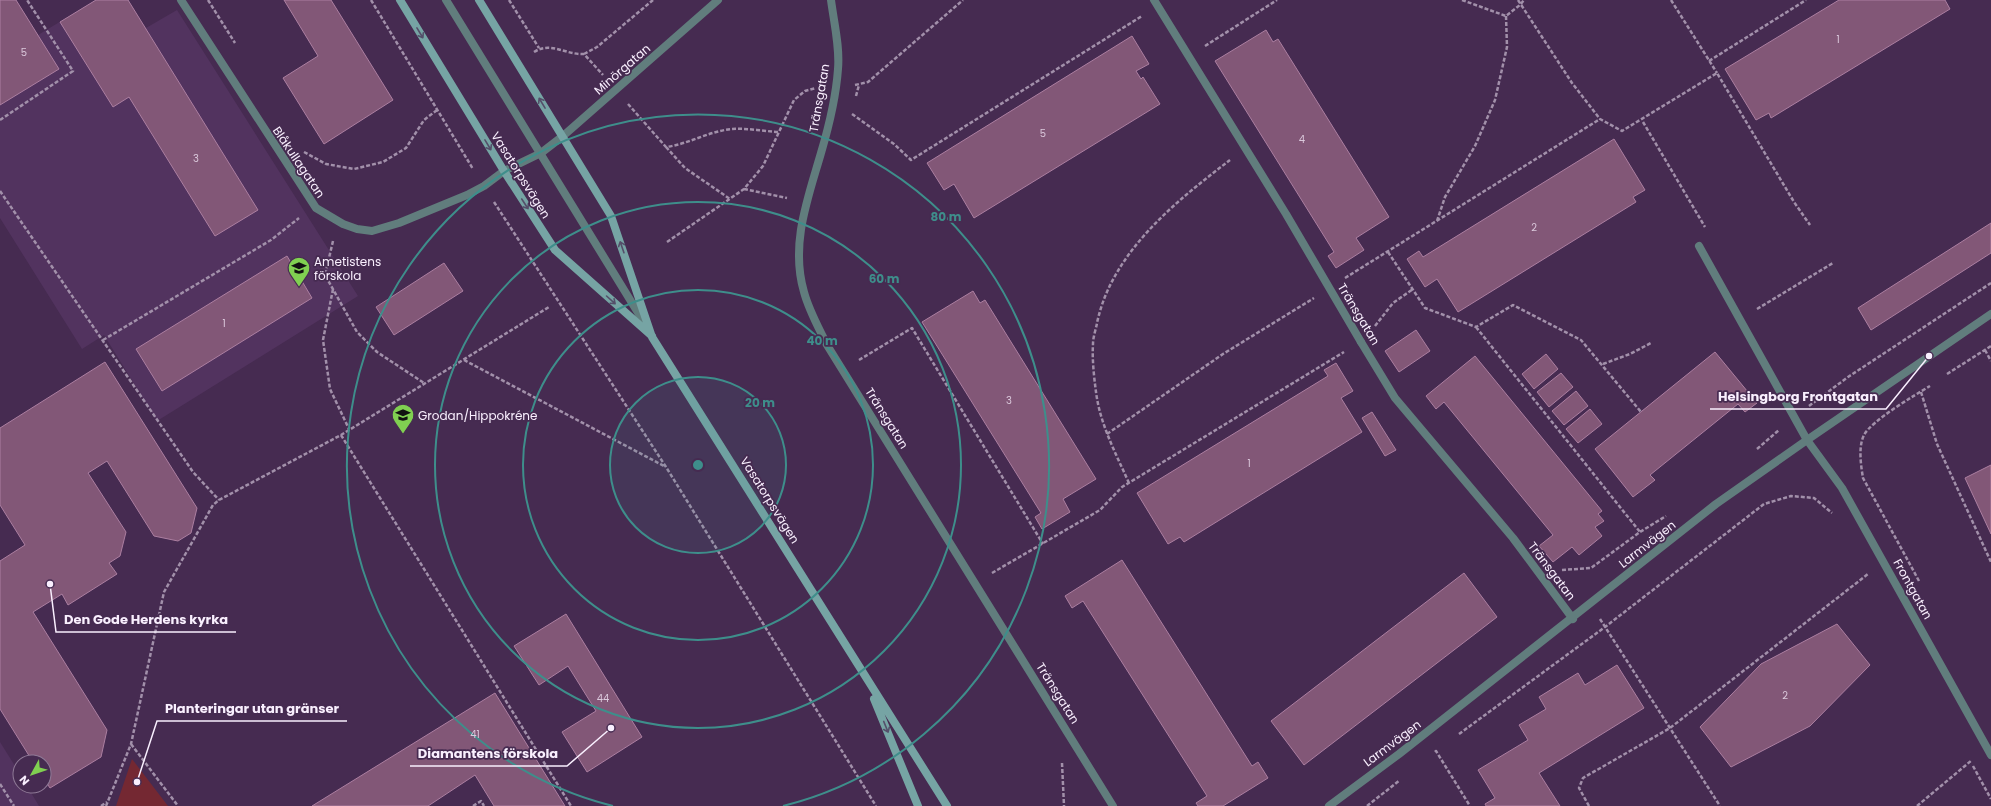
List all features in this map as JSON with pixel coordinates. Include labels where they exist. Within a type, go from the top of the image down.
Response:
[{"type":"main road","name":"Vasatorpsvägen","points":[[400,0],[504,171],[555,250],[652,337]]},
{"type":"main road","name":"Vasatorpsvägen","points":[[479,0],[612,216],[652,337],[945,804]]},
{"type":"main road","name":"Vasatorpsvägen","points":[[866,678],[918,806]]},
{"type":"street","name":"Blåkullagatan","points":[[181,0],[314,206],[337,221],[356,230],[372,231],[399,223],[467,195],[484,186],[504,171],[541,154]]},
{"type":"street","points":[[446,0],[652,337]]},
{"type":"street","name":"Minörgatan","points":[[541,154],[718,0]]},
{"type":"street","name":"Tränsgatan","points":[[831,0],[837,44],[838,68],[822,151],[802,218],[800,266],[803,292],[812,314],[843,370],[976,582],[1113,806]]},
{"type":"street","name":"Tränsgatan","points":[[1156,3],[1395,398],[1514,538],[1573,618]]},
{"type":"street","name":"Frontgatan","points":[[1699,246],[1807,440],[1842,488],[1991,755]]},
{"type":"street","name":"Larmvägen","points":[[1329,806],[1406,749],[1716,504],[1991,314]]},
{"type":"path","points":[[0,120],[73,71],[27,0]]},
{"type":"path","points":[[208,0],[237,47]]},
{"type":"path","points":[[371,0],[484,186],[666,467],[876,806]]},
{"type":"path","points":[[510,0],[539,48]]},
{"type":"path","points":[[534,52],[539,48],[549,46],[573,54],[584,54],[597,47],[653,0]]},
{"type":"path","points":[[1188,57],[1278,0]]},
{"type":"path","points":[[1462,0],[1506,16]]},
{"type":"path","points":[[1518,0],[1572,83],[1600,119],[1622,131],[1717,73]]},
{"type":"path","points":[[1506,16],[1524,0]]},
{"type":"path","points":[[1671,0],[1717,73],[1794,202],[1810,225]]},
{"type":"path","points":[[1709,61],[1806,0]]},
{"type":"path","points":[[852,114],[894,144],[911,160],[1156,3]]},
{"type":"path","points":[[1437,221],[1445,197],[1475,146],[1495,100],[1507,46],[1506,16]]},
{"type":"path","points":[[584,54],[685,168],[730,199]]},
{"type":"path","points":[[300,146],[304,152],[326,164],[354,169],[383,162],[406,148],[424,120],[437,110]]},
{"type":"path","points":[[1107,434],[1223,354],[1600,119]]},
{"type":"path","points":[[1643,122],[1706,230]]},
{"type":"path","points":[[666,147],[680,145],[704,136],[732,129],[778,132]]},
{"type":"path","points":[[1129,482],[1107,434],[1096,393],[1093,343],[1101,304],[1120,267],[1144,235],[1193,188],[1245,149]]},
{"type":"path","points":[[744,188],[787,198]]},
{"type":"path","points":[[0,191],[193,472],[219,500]]},
{"type":"path","points":[[103,340],[271,240],[314,206]]},
{"type":"path","points":[[337,221],[325,275],[357,332],[377,352],[424,383]]},
{"type":"path","points":[[1388,252],[1425,308],[1476,327],[1640,532]]},
{"type":"path","points":[[1754,311],[1833,263]]},
{"type":"path","points":[[1753,452],[1794,417],[1848,376],[1991,283]]},
{"type":"path","points":[[333,288],[323,340],[330,389],[349,429]]},
{"type":"path","points":[[976,582],[1100,510],[1122,487],[1129,482],[1361,342],[1393,303],[1413,289]]},
{"type":"path","points":[[1476,327],[1513,305],[1581,340],[1603,364],[1641,412]]},
{"type":"path","points":[[106,806],[131,744],[164,592],[213,505],[219,500],[341,435],[549,307]]},
{"type":"path","points":[[843,370],[912,328],[1042,544]]},
{"type":"path","points":[[1603,364],[1630,354],[1651,343]]},
{"type":"path","points":[[1947,374],[1991,346]]},
{"type":"path","points":[[1985,350],[1991,361]]},
{"type":"path","points":[[464,359],[666,467]]},
{"type":"path","points":[[1919,582],[1864,478],[1860,460],[1864,435],[1883,417],[1930,386]]},
{"type":"path","points":[[1921,392],[1937,444],[1991,562]]},
{"type":"path","points":[[341,435],[571,806]]},
{"type":"path","points":[[1455,737],[1605,627],[1764,504],[1791,496],[1814,498],[1835,516]]},
{"type":"path","points":[[1561,570],[1591,568],[1640,532],[1667,516]]},
{"type":"path","points":[[1589,806],[1578,788],[1583,778],[1670,728],[1884,562]]},
{"type":"path","points":[[1864,567],[1872,581]]},
{"type":"path","points":[[1590,604],[1720,806]]},
{"type":"path","points":[[131,744],[178,806]]},
{"type":"path","points":[[1431,755],[1442,746]]},
{"type":"path","points":[[1917,806],[1987,747]]},
{"type":"path","points":[[1436,751],[1470,806]]},
{"type":"path","points":[[1967,754],[1991,800]]},
{"type":"path","points":[[1367,806],[1406,776]]},
{"type":"path","points":[[0,784],[14,806]]},
{"type":"path","points":[[473,806],[481,801],[484,806]]},
{"type":"path","points":[[101,806],[107,802]]},
{"type":"shaded area","points":[[0,0],[16,0],[38,35],[96,0],[128,0],[146,28],[177,10],[358,296],[157,421],[104,335],[82,349],[0,218]]},
{"type":"shaded area","points":[[0,742],[12,761],[12,794],[32,794],[39,806],[0,806]]},
{"type":"shaded area","points":[[132,759],[168,806],[116,806]]},
{"type":"building","points":[[0,0],[16,0],[59,69],[0,105]]},
{"type":"building","points":[[96,0],[128,0],[258,210],[215,236],[129,97],[113,107],[60,22]]},
{"type":"building","points":[[284,0],[331,0],[393,100],[324,144],[283,78],[318,56]]},
{"type":"building","points":[[1839,0],[1945,0],[1950,9],[1771,118],[1769,113],[1756,120],[1725,69]]},
{"type":"building","points":[[1266,30],[1273,42],[1278,39],[1389,217],[1356,238],[1364,250],[1336,268],[1328,256],[1334,252],[1215,61]]},
{"type":"building","points":[[1132,36],[1149,64],[1136,71],[1141,79],[1143,77],[1160,104],[974,218],[954,184],[944,190],[927,163]]},
{"type":"building","points":[[1614,139],[1645,190],[1633,197],[1636,202],[1458,312],[1437,279],[1425,287],[1407,259],[1419,251],[1423,257]]},
{"type":"building","points":[[1991,223],[1991,253],[1871,330],[1858,308]]},
{"type":"building","points":[[287,256],[312,298],[162,391],[136,349]]},
{"type":"building","points":[[444,263],[463,291],[394,335],[376,307]]},
{"type":"building","points":[[973,291],[980,303],[985,300],[1096,479],[1063,499],[1070,512],[1042,529],[1035,517],[1041,513],[922,322]]},
{"type":"building","points":[[1416,330],[1430,351],[1399,372],[1385,351]]},
{"type":"building","points":[[1715,352],[1757,403],[1745,412],[1738,404],[1650,475],[1655,480],[1633,497],[1595,449]]},
{"type":"building","points":[[1546,354],[1558,369],[1534,389],[1522,374]]},
{"type":"building","points":[[1475,356],[1602,511],[1598,514],[1604,521],[1595,527],[1602,536],[1579,555],[1572,547],[1553,562],[1539,546],[1553,535],[1444,402],[1436,409],[1426,396]]},
{"type":"building","points":[[105,362],[197,508],[191,533],[178,541],[154,536],[107,461],[88,473],[126,532],[120,556],[109,563],[117,574],[68,605],[62,594],[33,612],[107,730],[101,757],[52,787],[52,754],[28,754],[0,709],[0,561],[25,545],[0,505],[0,428]]},
{"type":"building","points":[[1336,363],[1353,391],[1341,398],[1362,432],[1184,542],[1180,537],[1168,544],[1137,493],[1328,376],[1324,370]]},
{"type":"building","points":[[1561,373],[1573,387],[1549,407],[1537,392]]},
{"type":"building","points":[[1576,391],[1588,406],[1564,425],[1552,411]]},
{"type":"building","points":[[1590,409],[1602,424],[1578,443],[1566,429]]},
{"type":"building","points":[[1372,412],[1396,450],[1385,456],[1362,418]]},
{"type":"building","points":[[1991,465],[1991,534],[1965,478]]},
{"type":"building","points":[[1122,560],[1252,766],[1258,762],[1268,778],[1223,806],[1198,806],[1196,803],[1207,796],[1083,601],[1072,608],[1065,596]]},
{"type":"building","points":[[1464,573],[1497,617],[1304,765],[1271,721]]},
{"type":"building","points":[[566,614],[642,737],[587,772],[562,732],[596,711],[568,666],[539,685],[514,646]]},
{"type":"building","points":[[1837,624],[1870,665],[1810,726],[1731,767],[1700,727],[1761,664]]},
{"type":"building","points":[[1617,665],[1644,708],[1539,773],[1560,806],[1486,806],[1485,804],[1495,798],[1478,770],[1528,740],[1519,725],[1546,709],[1539,697],[1578,673],[1585,685]]},
{"type":"building","points":[[495,693],[565,806],[494,806],[475,775],[428,806],[312,806]]},
{"type":"place","name":"Ametistens förskola","points":[[299,288]]},
{"type":"place","name":"Helsingborg Frontgatan","points":[[1929,356]]},
{"type":"place","name":"Grodan/Hippokréne","points":[[403,434]]},
{"type":"place","name":"Den Gode Herdens kyrka","points":[[50,584]]},
{"type":"place","name":"Diamantens förskola","points":[[611,728]]},
{"type":"place","name":"Planteringar utan gränser","points":[[137,782]]}]
